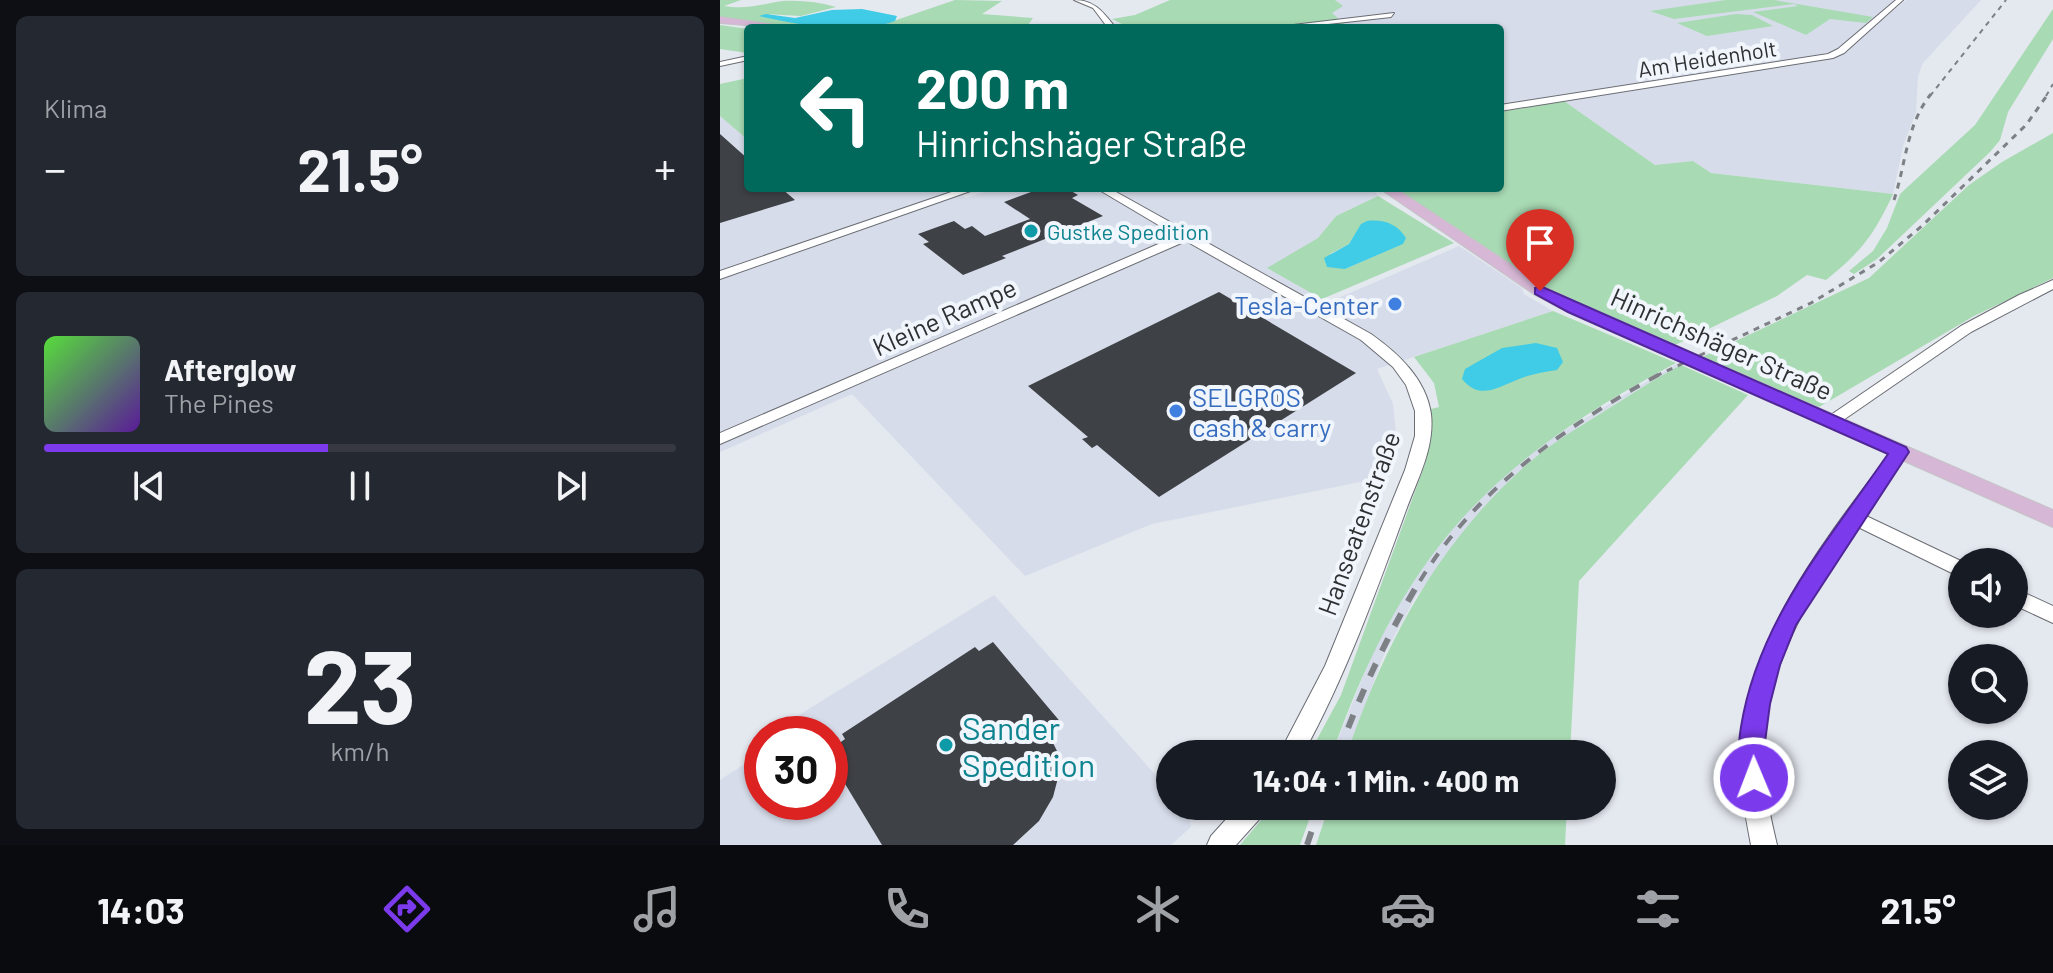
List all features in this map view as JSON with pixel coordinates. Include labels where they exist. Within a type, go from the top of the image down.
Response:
[{"type":"main road","points":[[720,22],[744,27]]},
{"type":"main road","points":[[720,22],[744,25]]},
{"type":"main road","name":"Hinrichshäger Straße","points":[[1392,192],[1540,291],[1574,308],[2053,519]]},
{"type":"street","points":[[1077,0],[1095,7],[1109,24]]},
{"type":"street","name":"Am Heidenholt","points":[[1504,107],[1830,56],[1841,51],[1900,0]]},
{"type":"street","points":[[1307,24],[1390,15]]},
{"type":"street","points":[[1334,21],[1338,24]]},
{"type":"street","points":[[720,64],[744,59]]},
{"type":"street","points":[[720,275],[962,192]]},
{"type":"street","name":"Hanseatenstraße","points":[[1108,192],[1384,349],[1408,374],[1421,406],[1424,425],[1421,443],[1343,654],[1299,740]]},
{"type":"street","name":"Kleine Rampe","points":[[720,439],[1186,236]]},
{"type":"street","points":[[1830,421],[2021,297],[2053,284]]},
{"type":"street","points":[[1764,845],[1758,815],[1752,742],[1764,678],[1786,621],[1900,452]]},
{"type":"street","points":[[1855,518],[1948,563]]},
{"type":"street","points":[[2028,603],[2053,615]]},
{"type":"street","points":[[1220,845],[1242,820]]},
{"type":"shaded area","points":[[1335,0],[1894,0],[1838,49],[1814,57],[1504,105],[1504,24],[1345,24],[1331,13],[1342,6]]},
{"type":"shaded area","points":[[1906,0],[1981,0],[1923,63],[1918,76],[1916,112],[1903,146],[1893,194],[1711,173],[1693,161],[1655,165],[1564,101],[1833,57],[1845,52]]},
{"type":"shaded area","points":[[720,116],[744,137],[744,192],[957,192],[966,198],[984,192],[1375,192],[1378,196],[1336,216],[1318,238],[1268,269],[1329,302],[1459,246],[1522,288],[1524,294],[1553,311],[1377,369],[1393,404],[1396,433],[1380,478],[1152,524],[1025,576],[852,394],[720,452]]},
{"type":"shaded area","points":[[1683,360],[1688,362],[1580,426],[1416,596],[1383,657],[1352,740],[1338,740],[1374,649],[1412,580],[1450,529],[1484,493],[1547,441]]},
{"type":"shaded area","points":[[994,595],[1156,775],[1156,820],[1190,820],[1191,827],[1171,845],[720,845],[720,780],[744,765],[744,820],[848,820],[848,716],[797,716]]},
{"type":"green space","points":[[720,0],[741,0],[724,6],[732,7],[790,1],[836,7],[801,16],[766,14],[821,24],[772,24],[720,17]]},
{"type":"green space","points":[[955,0],[1002,1],[982,14],[1033,18],[1029,24],[885,24]]},
{"type":"green space","points":[[1170,0],[1335,0],[1343,6],[1332,13],[1344,24],[1122,24],[1112,19],[1135,15]]},
{"type":"green space","points":[[1726,0],[1774,0],[1873,17],[1866,23],[1830,19],[1806,35],[1753,12],[1798,6],[1794,4],[1674,19],[1650,11]]},
{"type":"green space","points":[[2053,9],[2053,39],[2008,112],[2000,140],[1877,259],[1854,274],[1849,271],[1873,251],[1887,228],[1900,194],[1975,125]]},
{"type":"green space","points":[[1736,14],[1752,15],[1773,26],[1707,36],[1677,23]]},
{"type":"green space","points":[[720,25],[744,28],[744,52],[720,49]]},
{"type":"green space","points":[[744,79],[744,137],[720,116],[720,84]]},
{"type":"green space","points":[[1564,101],[1655,165],[1693,161],[1711,173],[1893,194],[1866,242],[1826,280],[1807,275],[1777,296],[1673,346],[1542,288],[1398,192],[1504,192],[1504,111]]},
{"type":"green space","points":[[2053,133],[2053,278],[1974,316],[1819,407],[1700,358],[1869,278],[1969,185]]},
{"type":"green space","points":[[1378,196],[1454,243],[1322,299],[1267,268],[1318,238],[1336,216]],"holes":[[[1361,225],[1406,238],[1402,244],[1345,269],[1330,254],[1349,244]]]},
{"type":"green space","points":[[1553,311],[1676,363],[1610,400],[1553,438],[1504,477],[1460,520],[1423,568],[1390,622],[1360,683],[1338,740],[1317,740],[1341,695],[1425,464],[1432,429],[1431,409],[1439,407],[1434,383],[1414,357]]},
{"type":"green space","points":[[1681,365],[1748,395],[1579,581],[1571,740],[1352,740],[1396,636],[1416,599],[1464,530],[1492,498],[1542,452]]},
{"type":"green space","points":[[1261,820],[1309,820],[1300,845],[1240,845]]},
{"type":"green space","points":[[1324,820],[1566,820],[1565,845],[1316,845]]},
{"type":"water","points":[[862,9],[897,16],[895,21],[884,24],[800,24],[759,16],[795,18],[832,10]]},
{"type":"water","points":[[1367,221],[1394,226],[1406,238],[1403,244],[1345,269],[1327,267],[1324,258],[1349,244],[1361,224]]},
{"type":"water","points":[[1536,343],[1557,348],[1563,362],[1557,370],[1482,391],[1469,386],[1462,379],[1465,369],[1502,348]]},
{"type":"building","points":[[720,134],[744,155],[744,192],[786,192],[795,200],[720,223]]},
{"type":"building","name":"Gustke Spedition","points":[[1031,192],[1073,192],[1078,195],[1072,198],[1103,216],[963,275],[923,244],[929,242],[918,234],[954,221],[965,229],[972,226],[985,236],[1030,219],[1004,202]]},
{"type":"building","name":"SELGROS cash & carry","points":[[1219,292],[1356,373],[1159,497],[1097,445],[1092,448],[1082,439],[1088,437],[1028,386]]},
{"type":"building","name":"Sander Spedition","points":[[993,642],[1063,725],[1049,735],[1058,753],[1059,774],[1053,797],[1039,821],[1013,845],[882,845],[848,789],[848,730],[975,647],[979,651]]},
{"type":"railway","points":[[1930,96],[2006,0]]},
{"type":"railway","points":[[2046,96],[2053,84]]},
{"type":"railway","points":[[1894,200],[1911,132],[1931,94]]},
{"type":"railway","points":[[1659,375],[1811,303],[1879,262],[1923,225],[2026,125],[2048,94]]},
{"type":"railway","points":[[1420,581],[1468,517],[1526,462],[1591,415],[1659,375]]},
{"type":"railway","points":[[1344,740],[1375,665],[1421,579]]},
{"type":"railway","points":[[1307,845],[1315,820]]},
{"type":"place","name":"Gustke Spedition","points":[[1031,231]]},
{"type":"place","name":"Tesla-Center","points":[[1395,304]]},
{"type":"place","name":"SELGROS cash & carry","points":[[1176,411]]},
{"type":"place","name":"Sander Spedition","points":[[946,745]]},
{"type":"route","points":[[1540,291],[1900,452],[1786,621],[1768,665],[1757,704],[1752,742],[1754,778]]}]
